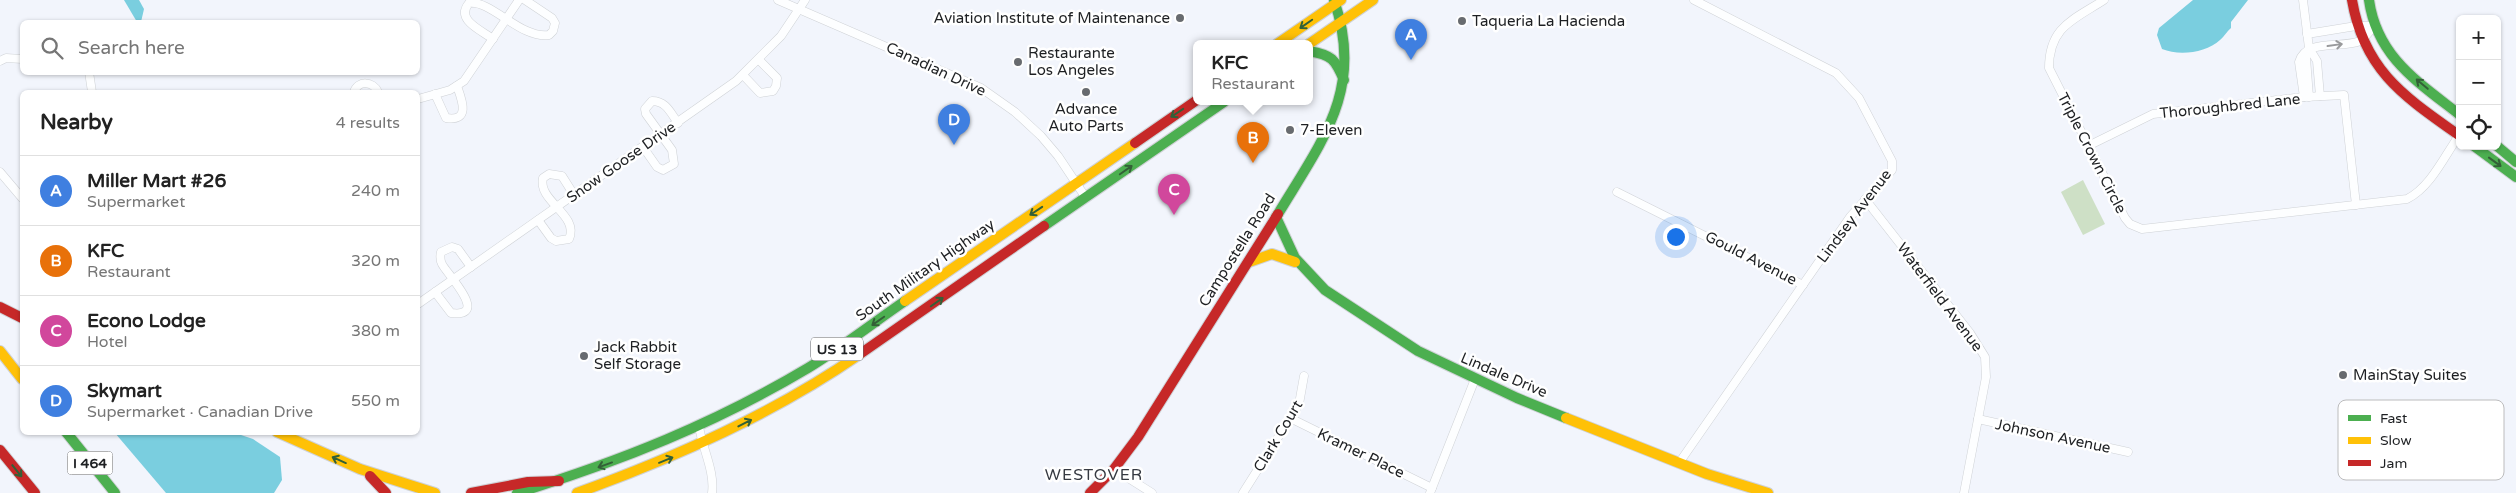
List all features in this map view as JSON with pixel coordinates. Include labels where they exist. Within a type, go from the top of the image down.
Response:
[{"type":"main road","points":[[1313,41],[1373,0]]},
{"type":"main road","points":[[2352,0],[2356,26],[2361,40],[2384,77],[2402,94],[2456,133]]},
{"type":"main road","points":[[2369,0],[2374,26],[2385,48],[2396,62],[2456,112]]},
{"type":"main road","points":[[1283,40],[1337,1]]},
{"type":"main road","name":"Campostella Road","points":[[1090,493],[1114,469],[1138,437],[1276,217],[1334,118],[1344,80],[1346,51],[1337,1]]},
{"type":"main road","points":[[1313,52],[1328,54],[1337,64],[1344,80]]},
{"type":"main road","name":"South Military Highway","points":[[517,493],[559,481],[618,460],[699,426],[809,367],[1193,103]]},
{"type":"main road","name":"US 13","points":[[577,493],[622,478],[701,444],[751,420],[820,381],[1220,105]]},
{"type":"main road","points":[[2501,149],[2516,162]]},
{"type":"main road","points":[[2479,150],[2516,177]]},
{"type":"main road","name":"Lindale Drive","points":[[1276,217],[1289,250],[1325,290],[1349,308],[1418,351],[1475,379],[1679,463],[1768,493]]},
{"type":"main road","points":[[1248,262],[1271,253],[1284,255],[1299,263]]},
{"type":"main road","points":[[0,306],[20,317]]},
{"type":"main road","points":[[0,351],[20,376]]},
{"type":"main road","name":"I 464","points":[[68,435],[115,493]]},
{"type":"main road","points":[[284,435],[360,469],[423,491],[435,493]]},
{"type":"main road","points":[[0,450],[35,493]]},
{"type":"main road","points":[[360,469],[379,483],[386,493]]},
{"type":"main road","points":[[471,493],[528,482],[559,481]]},
{"type":"street","points":[[420,98],[457,86],[471,73],[520,0]]},
{"type":"street","points":[[494,39],[467,21],[464,16],[465,9],[476,1],[533,34],[549,35],[553,31],[555,24],[552,18],[525,0]]},
{"type":"street","name":"Canadian Drive","points":[[778,0],[981,88],[1015,112],[1041,136],[1086,198]]},
{"type":"street","name":"Snow Goose Drive","points":[[420,303],[660,136],[743,75],[781,36],[806,0]]},
{"type":"street","name":"Lindsey Avenue","points":[[1679,463],[1866,198],[1892,170],[1892,161],[1863,106],[1849,85],[1830,68],[1694,0]]},
{"type":"street","name":"Triple Crown Circle","points":[[2104,0],[2060,29],[2049,53],[2049,68],[2125,218],[2130,224],[2142,230],[2407,199],[2417,194],[2456,139]]},
{"type":"street","points":[[2303,0],[2309,48],[2317,61],[2320,96],[2344,95],[2356,205]]},
{"type":"street","points":[[2307,34],[2356,26],[2374,26]]},
{"type":"street","points":[[2306,97],[2299,62],[2309,48],[2361,40],[2374,26]]},
{"type":"street","points":[[0,61],[6,58],[20,58]]},
{"type":"street","points":[[743,75],[760,93],[773,91],[777,78],[759,60]]},
{"type":"street","points":[[89,75],[92,90]]},
{"type":"street","points":[[356,90],[360,85],[367,82],[373,85],[377,90]]},
{"type":"street","points":[[435,94],[446,118],[452,119],[460,116],[463,111],[464,104],[457,86]]},
{"type":"street","name":"Thoroughbred Lane","points":[[2088,146],[2153,114],[2320,96]]},
{"type":"street","points":[[643,147],[657,168],[662,170],[674,164],[672,150],[660,136],[646,114],[647,104],[652,100],[665,104],[678,123]]},
{"type":"street","points":[[0,172],[20,196]]},
{"type":"street","points":[[538,220],[551,238],[556,241],[569,239],[572,233],[570,225],[542,183],[544,178],[549,174],[562,176],[574,195]]},
{"type":"street","name":"Gould Avenue","points":[[1617,192],[1803,285]]},
{"type":"street","name":"Waterfield Avenue","points":[[1866,198],[1970,333],[1985,357],[1986,377],[1964,493]]},
{"type":"street","points":[[435,292],[451,313],[458,314],[464,311],[468,305],[466,297],[440,258],[441,252],[445,248],[452,247],[458,249],[471,267]]},
{"type":"street","name":"Clark Court","points":[[1243,493],[1290,418],[1303,393],[1304,376]]},
{"type":"street","points":[[1431,490],[1475,379]]},
{"type":"street","name":"Kramer Place","points":[[1290,418],[1431,490]]},
{"type":"street","name":"Johnson Avenue","points":[[1978,420],[2128,452]]},
{"type":"street","points":[[699,426],[701,444],[711,475],[712,493]]},
{"type":"street","points":[[1114,469],[1152,493]]},
{"type":"green space","points":[[2083,180],[2105,224],[2083,235],[2061,192]]},
{"type":"water","points":[[124,0],[139,0],[144,9],[141,20],[136,20]]},
{"type":"water","points":[[2193,0],[2248,0],[2231,22],[2231,28],[2221,39],[2207,48],[2184,53],[2162,49],[2157,35],[2159,28]]},
{"type":"water","points":[[117,435],[241,435],[253,439],[280,457],[282,480],[274,493],[166,493]]},
{"type":"traffic: fast","points":[[1278,214],[1323,138],[1342,88],[1345,61],[1342,32],[1334,0]]},
{"type":"traffic: fast","points":[[2369,0],[2373,20],[2390,53],[2415,79],[2456,112]]},
{"type":"traffic: fast","points":[[1313,52],[1323,54],[1332,59],[1344,80]]},
{"type":"traffic: fast","points":[[1044,226],[1220,105]]},
{"type":"traffic: fast","points":[[2501,149],[2516,162]]},
{"type":"traffic: fast","points":[[2479,150],[2516,177]]},
{"type":"traffic: fast","points":[[1276,217],[1295,258],[1325,290],[1418,351],[1517,398],[1566,418]]},
{"type":"traffic: fast","points":[[517,493],[593,468],[666,440],[738,407],[808,368],[905,301]]},
{"type":"traffic: fast","points":[[68,435],[115,493]]},
{"type":"traffic: slow","points":[[1283,40],[1341,0]]},
{"type":"traffic: slow","points":[[1313,41],[1373,0]]},
{"type":"traffic: slow","points":[[905,301],[1135,143]]},
{"type":"traffic: slow","points":[[1249,262],[1272,254],[1295,262]]},
{"type":"traffic: slow","points":[[0,351],[20,376]]},
{"type":"traffic: slow","points":[[577,493],[651,465],[758,415],[827,376],[860,354]]},
{"type":"traffic: slow","points":[[1566,418],[1707,474],[1768,493]]},
{"type":"traffic: slow","points":[[284,435],[360,469],[435,493]]},
{"type":"traffic: jam","points":[[2352,0],[2358,25],[2366,46],[2377,64],[2405,95],[2456,133]]},
{"type":"traffic: jam","points":[[1135,143],[1193,103]]},
{"type":"traffic: jam","points":[[1090,493],[1114,469],[1138,437],[1278,214]]},
{"type":"traffic: jam","points":[[860,354],[1044,226]]},
{"type":"traffic: jam","points":[[0,307],[20,317]]},
{"type":"traffic: jam","points":[[0,450],[35,493]]},
{"type":"traffic: jam","points":[[370,476],[386,493]]},
{"type":"traffic: jam","points":[[471,493],[528,482],[559,481]]},
{"type":"place","name":"Aviation Institute of Maintenance","points":[[1180,18]]},
{"type":"place","name":"Taqueria La Hacienda","points":[[1462,21]]},
{"type":"place","name":"Miller Mart #26","points":[[1411,60]]},
{"type":"place","name":"Restaurante Los Angeles","points":[[1018,62]]},
{"type":"place","name":"Advance Auto Parts","points":[[1086,92]]},
{"type":"place","name":"7-Eleven","points":[[1290,130]]},
{"type":"place","name":"Skymart","points":[[954,145]]},
{"type":"place","name":"KFC","points":[[1253,163]]},
{"type":"place","name":"Econo Lodge","points":[[1174,215]]},
{"type":"place","name":"Jack Rabbit Self Storage","points":[[584,356]]},
{"type":"place","name":"MainStay Suites","points":[[2343,375]]},
{"type":"district","name":"WESTOVER","points":[[1094,474]]}]
